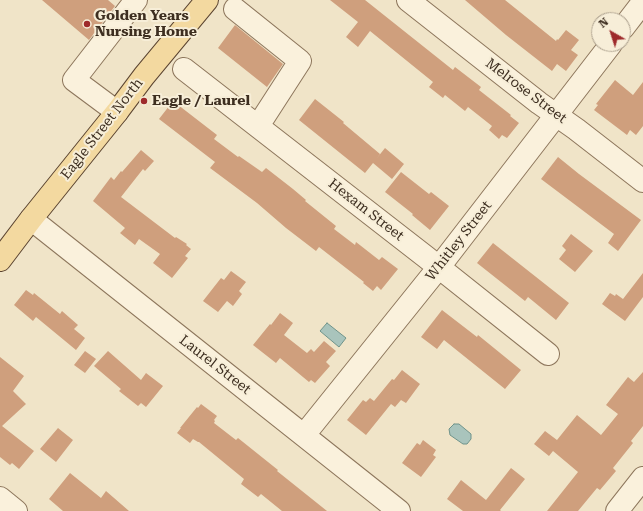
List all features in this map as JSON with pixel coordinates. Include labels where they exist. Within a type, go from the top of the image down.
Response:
[{"type":"main road","name":"Eagle Street North","points":[[0,260],[144,76],[207,0]]},
{"type":"street","points":[[117,112],[74,80],[136,0]]},
{"type":"street","name":"Melrose Street","points":[[408,0],[643,182]]},
{"type":"street","points":[[631,18],[643,2]]},
{"type":"street","points":[[236,9],[300,61],[258,126]]},
{"type":"street","name":"Whitley Street","points":[[304,435],[439,267],[605,52]]},
{"type":"street","name":"Hexam Street","points":[[184,68],[548,354]]},
{"type":"street","name":"Laurel Street","points":[[31,219],[398,511]]},
{"type":"street","points":[[617,511],[643,478]]},
{"type":"street","points":[[0,498],[16,511]]},
{"type":"water","points":[[327,323],[346,338],[339,347],[320,331]]},
{"type":"water","points":[[454,424],[459,424],[471,434],[471,439],[467,444],[463,444],[450,435],[449,429]]},
{"type":"building","name":"Golden Years Nursing Home","points":[[42,0],[108,0],[115,6],[89,40]]},
{"type":"building","points":[[330,0],[365,0],[453,70],[455,67],[481,87],[479,90],[519,123],[507,138],[502,135],[499,139],[489,130],[492,126],[468,107],[465,111],[445,95],[443,98],[429,87],[433,82],[370,31],[358,47],[346,37],[358,22]]},
{"type":"building","points":[[465,0],[505,0],[556,41],[566,30],[579,40],[571,50],[578,55],[566,71],[557,64],[552,71]]},
{"type":"building","points":[[235,25],[283,64],[267,87],[218,48]]},
{"type":"building","points":[[615,80],[633,95],[643,82],[643,126],[636,135],[630,130],[627,135],[594,110],[598,105],[596,104]]},
{"type":"building","points":[[315,99],[380,154],[377,158],[385,148],[404,164],[392,179],[373,163],[365,173],[299,120]]},
{"type":"building","points":[[173,101],[217,135],[214,139],[238,157],[239,156],[262,172],[266,168],[293,189],[306,200],[305,201],[336,226],[334,229],[355,245],[356,242],[379,260],[382,257],[398,269],[381,290],[377,286],[373,291],[363,283],[364,282],[319,247],[316,251],[257,203],[210,168],[215,162],[159,119]]},
{"type":"building","points":[[141,150],[154,161],[145,171],[143,169],[121,197],[175,238],[176,237],[187,244],[186,245],[191,249],[185,256],[188,258],[172,278],[153,263],[160,254],[139,239],[135,245],[120,233],[125,228],[93,201],[111,177],[114,180]]},
{"type":"building","points":[[558,157],[641,220],[618,251],[608,243],[614,234],[541,179]]},
{"type":"building","points":[[401,172],[429,194],[431,192],[449,206],[430,230],[412,215],[413,214],[385,192]]},
{"type":"building","points":[[571,234],[593,251],[575,272],[559,259],[566,250],[562,246]]},
{"type":"building","points":[[493,243],[569,303],[556,320],[528,297],[525,301],[477,263]]},
{"type":"building","points":[[231,271],[246,282],[239,291],[242,294],[233,306],[227,301],[218,312],[203,301],[221,278],[224,280]]},
{"type":"building","points":[[643,273],[643,297],[625,321],[602,304],[610,293],[615,296],[616,294],[623,299]]},
{"type":"building","points":[[26,290],[33,295],[34,293],[60,314],[62,311],[78,325],[74,329],[85,338],[76,350],[36,317],[33,321],[14,305]]},
{"type":"building","points":[[442,310],[477,337],[478,335],[521,370],[505,389],[444,340],[437,349],[421,337]]},
{"type":"building","points":[[280,313],[293,323],[284,335],[307,353],[311,349],[314,352],[324,341],[336,351],[326,362],[330,366],[315,383],[311,380],[309,382],[280,358],[276,363],[253,345]]},
{"type":"building","points":[[85,351],[96,359],[85,373],[74,365]]},
{"type":"building","points":[[108,351],[141,380],[146,373],[163,386],[146,407],[141,403],[138,406],[119,391],[121,389],[94,366]]},
{"type":"building","points":[[0,357],[24,376],[13,391],[26,404],[2,426],[34,451],[19,469],[12,463],[10,465],[0,457]]},
{"type":"building","points":[[402,370],[420,384],[406,403],[401,400],[395,407],[391,404],[366,435],[347,420],[363,400],[366,402],[370,398],[374,401],[392,379],[394,380]]},
{"type":"building","points":[[643,372],[643,426],[631,441],[633,443],[613,468],[616,471],[600,490],[597,488],[578,511],[547,511],[578,472],[553,451],[549,456],[534,444],[545,431],[557,440],[577,415],[601,435],[618,414],[606,405],[628,377],[634,382]]},
{"type":"building","points":[[201,404],[217,416],[214,423],[236,440],[238,438],[327,511],[282,511],[261,494],[258,497],[241,484],[244,479],[199,442],[193,439],[190,443],[177,433]]},
{"type":"building","points":[[58,428],[73,440],[56,462],[40,449]]},
{"type":"building","points":[[423,440],[436,450],[433,455],[436,457],[421,477],[402,463],[417,443],[420,445]]},
{"type":"building","points":[[511,468],[525,479],[500,510],[501,511],[463,511],[447,499],[461,480],[486,500]]},
{"type":"building","points":[[70,473],[101,498],[106,491],[129,511],[63,511],[49,499]]},
{"type":"place","name":"Golden Years Nursing Home","points":[[87,24]]},
{"type":"place","name":"Eagle / Laurel","points":[[144,101]]}]
